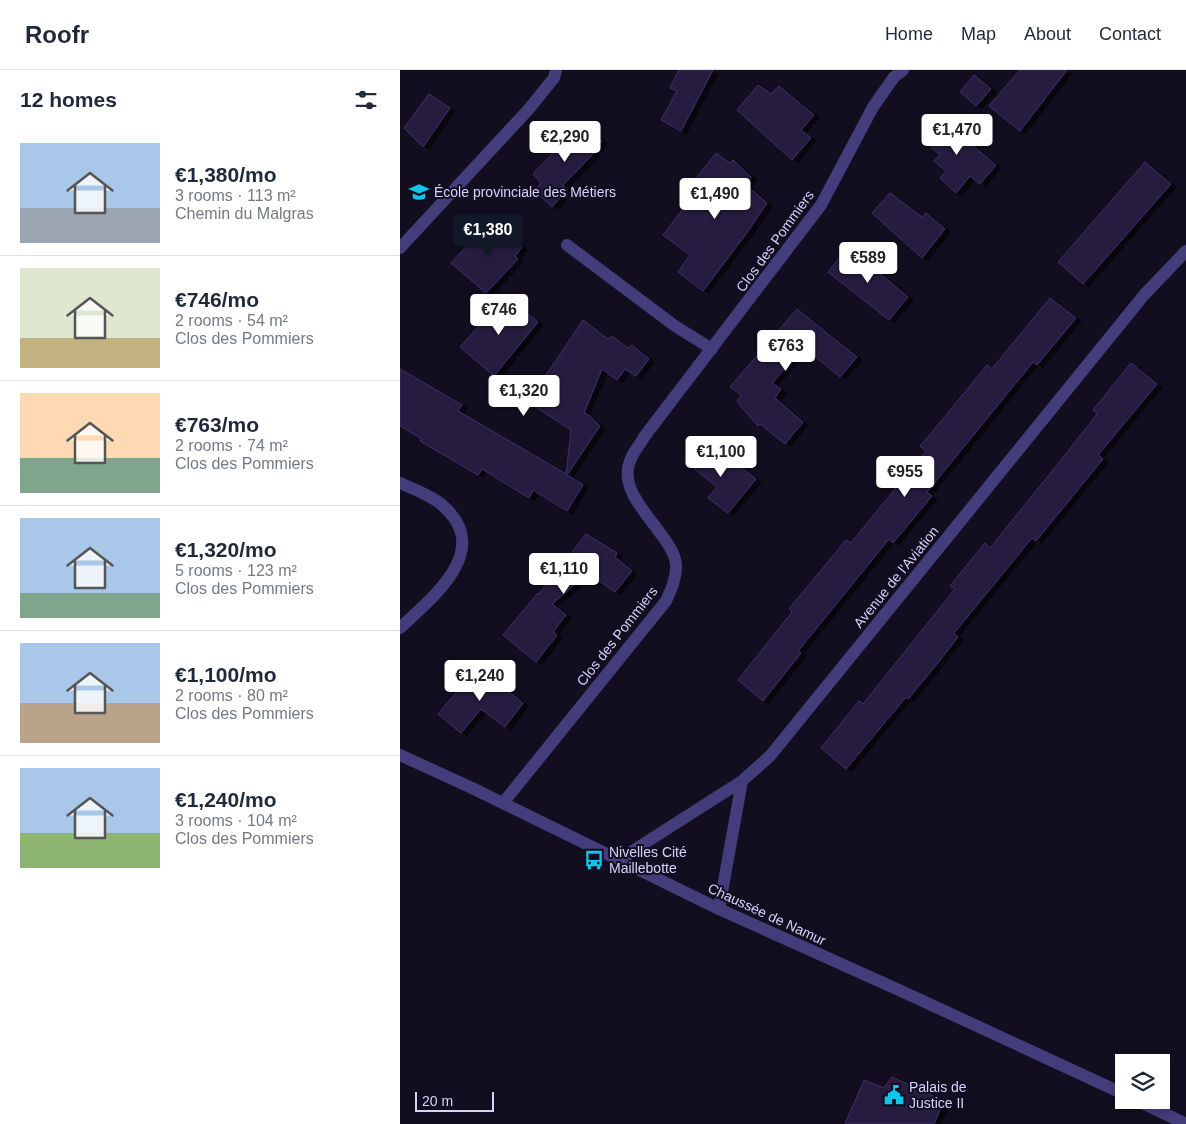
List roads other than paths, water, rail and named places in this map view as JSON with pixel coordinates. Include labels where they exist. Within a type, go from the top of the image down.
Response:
[{"type":"street","points":[[400,248],[528,110],[554,78],[556,70]]},
{"type":"street","name":"Clos des Pommiers","points":[[503,803],[666,601],[673,587],[676,563],[665,541],[637,502],[629,480],[629,462],[644,437],[821,205],[873,107],[894,77],[903,70]]},
{"type":"street","points":[[567,245],[675,326],[712,349]]},
{"type":"street","name":"Avenue de l'Aviation","points":[[620,859],[742,781],[770,756],[1144,295],[1186,251]]},
{"type":"street","points":[[400,483],[441,504],[459,527],[462,551],[454,574],[400,628]]},
{"type":"street","name":"Chaussée de Namur","points":[[400,755],[620,859],[719,909],[1115,1090]]},
{"type":"street","points":[[719,909],[742,781]]},
{"type":"street","points":[[1155,1109],[1186,1124]]},
{"type":"place","name":"École provinciale des Métiers","points":[[419,192]]},
{"type":"place","name":"Nivelles Cité Maillebotte","points":[[594,860]]},
{"type":"place","name":"Palais de Justice II","points":[[894,1095]]}]
